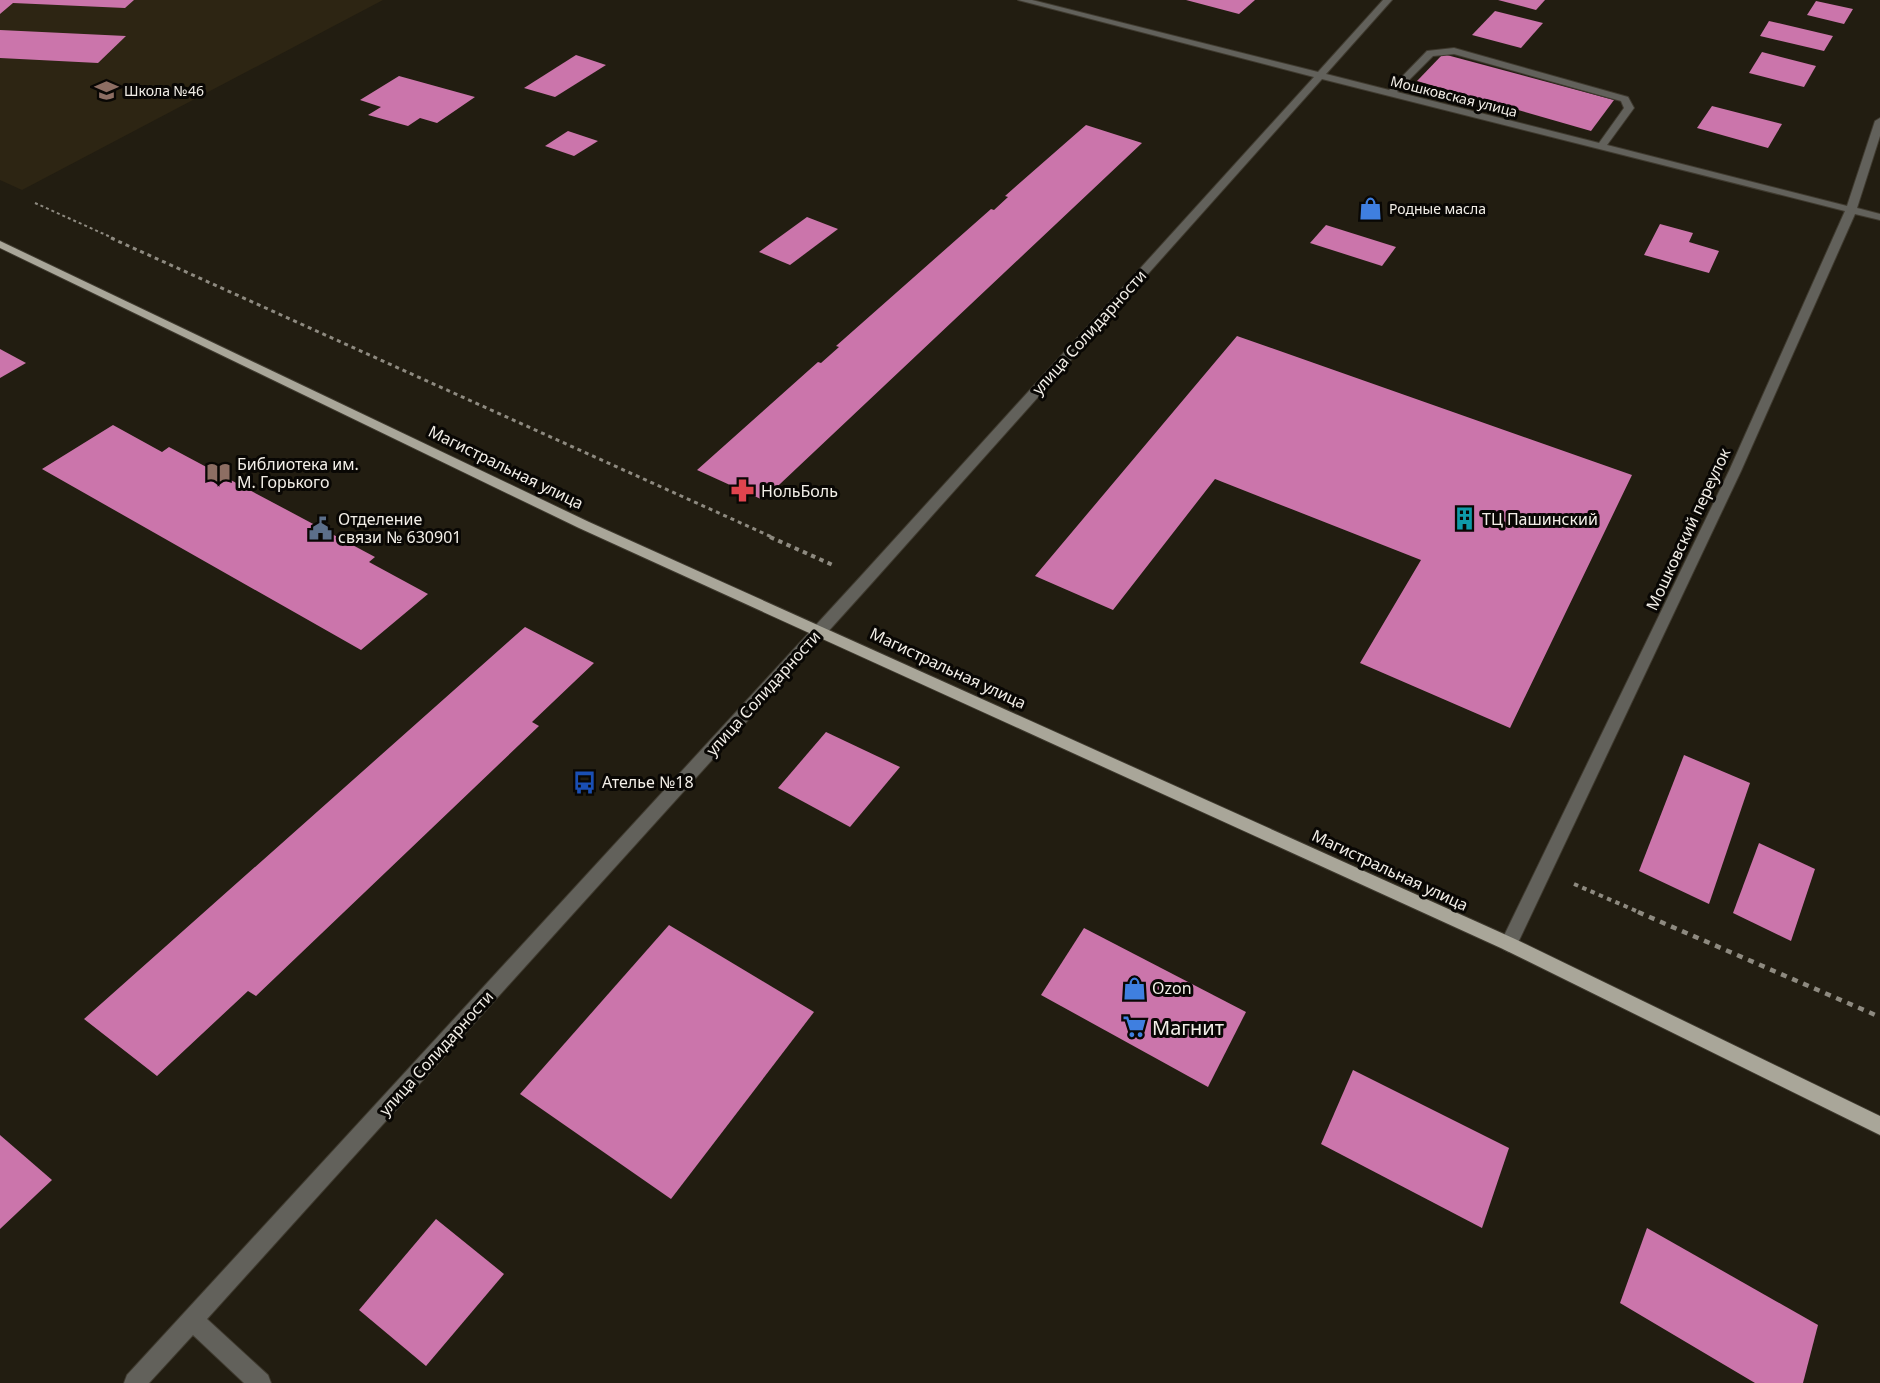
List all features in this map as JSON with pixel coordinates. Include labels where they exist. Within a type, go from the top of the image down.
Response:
[{"type":"main road","name":"Магистральная улица","points":[[0,244],[584,525],[1509,944],[1880,1126]]},
{"type":"street","name":"Мошковская улица","points":[[1022,0],[1880,217]]},
{"type":"street","name":"улица Солидарности","points":[[135,1383],[194,1321],[866,580],[1388,0]]},
{"type":"street","points":[[1390,94],[1430,53],[1454,51],[1624,99],[1629,108],[1601,147]]},
{"type":"street","name":"Мошковский переулок","points":[[1509,944],[1735,471],[1851,210],[1880,121]]},
{"type":"street","points":[[194,1321],[260,1383]]},
{"type":"path","points":[[35,203],[642,476],[866,580]]},
{"type":"path","points":[[1543,870],[1880,1017]]},
{"type":"shaded area","name":"Школа №46","points":[[0,0],[383,0],[22,190],[0,180]]},
{"type":"building","points":[[0,0],[134,0],[125,8],[13,3],[0,14]]},
{"type":"building","points":[[1186,0],[1255,0],[1239,14]]},
{"type":"building","points":[[1498,0],[1545,0],[1536,10]]},
{"type":"building","points":[[1816,1],[1853,9],[1844,24],[1807,15]]},
{"type":"building","points":[[1495,11],[1543,23],[1521,48],[1472,35]]},
{"type":"building","points":[[1769,21],[1833,36],[1824,51],[1760,36]]},
{"type":"building","points":[[0,30],[126,36],[98,63],[0,58]]},
{"type":"building","points":[[1762,52],[1816,66],[1804,87],[1749,73]]},
{"type":"building","points":[[1443,54],[1614,100],[1591,131],[1417,81]]},
{"type":"building","points":[[576,55],[606,65],[555,97],[524,88]]},
{"type":"building","points":[[399,76],[475,97],[437,123],[420,118],[408,126],[368,115],[381,107],[360,100]]},
{"type":"building","points":[[1712,106],[1782,124],[1768,148],[1697,128]]},
{"type":"building","points":[[1086,125],[1142,143],[763,500],[697,470],[818,362],[821,363],[839,347],[836,346],[991,209],[994,210],[1008,197],[1005,196]]},
{"type":"building","points":[[568,131],[598,141],[574,156],[545,146]]},
{"type":"building","points":[[807,217],[838,229],[790,265],[759,252]]},
{"type":"building","points":[[1660,224],[1693,233],[1689,242],[1719,251],[1709,273],[1644,255]]},
{"type":"building","points":[[1326,225],[1396,247],[1382,266],[1310,243]]},
{"type":"building","name":"ТЦ Пашинский","points":[[1237,336],[1632,475],[1510,728],[1360,663],[1421,560],[1215,479],[1113,610],[1035,576]]},
{"type":"building","points":[[0,349],[26,363],[0,378]]},
{"type":"building","points":[[113,425],[162,452],[169,447],[375,557],[369,562],[428,594],[361,650],[42,469]]},
{"type":"building","points":[[525,627],[594,663],[532,722],[539,726],[256,996],[248,991],[157,1076],[84,1019]]},
{"type":"building","points":[[826,732],[900,767],[850,827],[778,788]]},
{"type":"building","points":[[1684,755],[1750,783],[1709,904],[1639,871]]},
{"type":"building","points":[[1759,843],[1815,869],[1791,941],[1733,913]]},
{"type":"building","points":[[669,925],[814,1012],[671,1199],[520,1094]]},
{"type":"building","points":[[1084,928],[1246,1012],[1208,1087],[1041,995]]},
{"type":"building","points":[[1353,1070],[1509,1148],[1482,1228],[1321,1144]]},
{"type":"building","points":[[0,1135],[52,1180],[0,1229]]},
{"type":"building","points":[[436,1219],[504,1274],[426,1366],[359,1310]]},
{"type":"building","points":[[1647,1228],[1818,1325],[1803,1383],[1755,1383],[1620,1303]]},
{"type":"place","name":"Школа №46","points":[[106,90]]},
{"type":"place","name":"Родные масла","points":[[1371,208]]},
{"type":"place","name":"Библиотека им. М. Горького","points":[[219,473]]},
{"type":"place","name":"НольБоль","points":[[743,491]]},
{"type":"place","name":"ТЦ Пашинский","points":[[1464,519]]},
{"type":"place","name":"Отделение связи № 630901","points":[[320,528]]},
{"type":"place","name":"Ателье №18","points":[[584,782]]},
{"type":"place","name":"Ozon","points":[[1134,988]]},
{"type":"place","name":"Магнит","points":[[1134,1027]]}]
